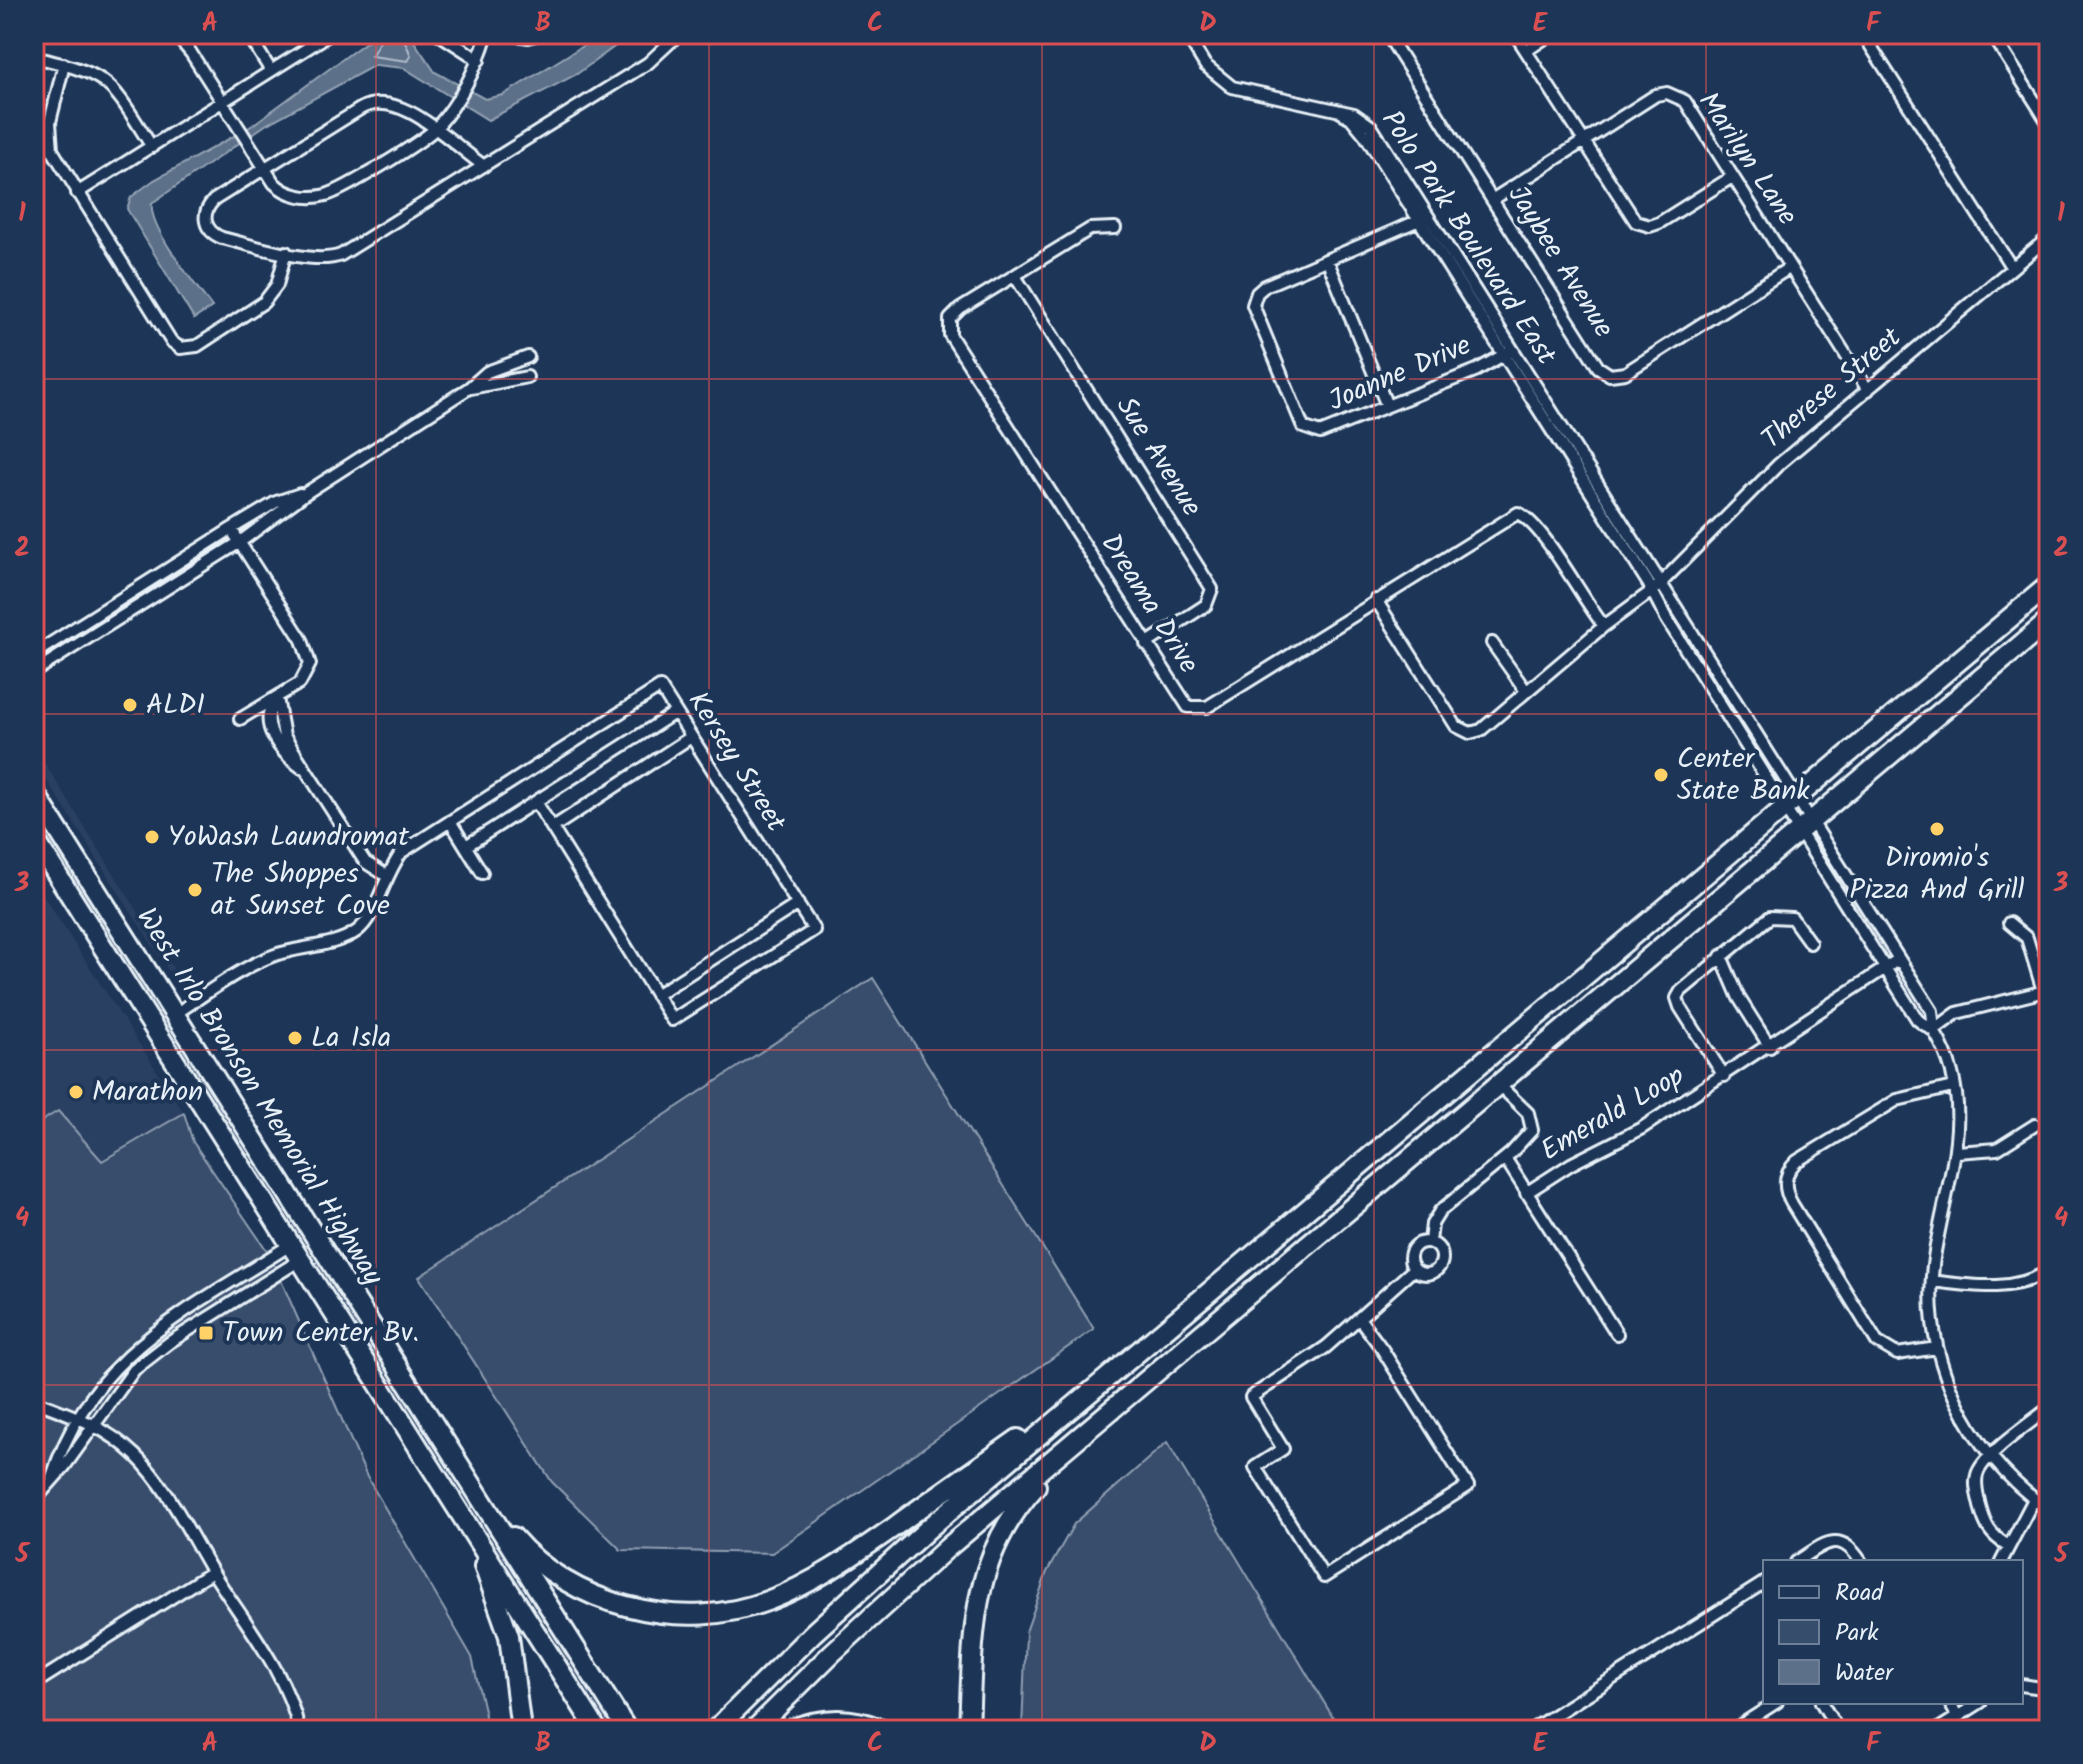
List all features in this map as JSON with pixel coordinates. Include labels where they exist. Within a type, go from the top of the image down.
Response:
[{"type":"highway","points":[[715,1730],[873,1578],[2049,585]]},
{"type":"highway","points":[[754,1730],[908,1583],[2049,621]]},
{"type":"highway","name":"West Irlo Bronson Memorial Highway","points":[[34,792],[462,1472]]},
{"type":"highway","name":"West Irlo Bronson Memorial Highway","points":[[34,838],[464,1519]]},
{"type":"highway","points":[[129,989],[151,1005],[175,1014]]},
{"type":"highway","points":[[260,1198],[278,1201],[301,1234],[319,1244]]},
{"type":"highway","points":[[295,1252],[296,1242],[305,1246],[336,1288],[350,1293]]},
{"type":"highway","points":[[462,1472],[516,1541],[544,1566],[576,1587],[614,1603],[655,1612],[696,1615],[733,1612],[772,1601],[819,1579],[1111,1374]]},
{"type":"highway","points":[[969,1730],[977,1598],[987,1564],[1004,1529],[1038,1484],[1154,1375]]},
{"type":"highway","points":[[462,1472],[627,1730]]},
{"type":"highway","points":[[464,1519],[507,1626],[517,1674],[521,1730]]},
{"type":"highway","points":[[464,1519],[597,1730]]},
{"type":"highway","points":[[790,1730],[814,1723],[846,1720],[882,1730]]},
{"type":"street","points":[[175,34],[274,183],[286,192],[301,196],[327,195],[435,129],[479,60],[487,34]]},
{"type":"street","points":[[248,34],[271,71]]},
{"type":"street","points":[[77,193],[330,34]]},
{"type":"street","points":[[439,34],[479,60]]},
{"type":"street","points":[[509,34],[524,37],[538,34]]},
{"type":"street","points":[[484,166],[435,129],[394,104],[372,103],[214,200],[206,211],[205,220],[210,232],[218,237],[324,259],[341,255],[484,166],[648,63],[679,34]]},
{"type":"street","name":"Polo Park Boulevard East","points":[[1186,34],[1205,65],[1232,87],[1361,116],[1371,126],[1424,218],[1804,827],[1858,895],[1932,1011],[1934,1030]]},
{"type":"street","name":"Jaybee Avenue","points":[[1387,34],[1598,367],[1610,375],[1625,373],[1789,268]]},
{"type":"street","points":[[1515,34],[1633,219],[1644,225],[1659,223],[1732,177]]},
{"type":"street","points":[[1526,51],[1551,34]]},
{"type":"street","points":[[1863,34],[2012,268]]},
{"type":"street","points":[[1992,34],[2049,124]]},
{"type":"street","points":[[34,57],[95,73],[111,84],[152,147]]},
{"type":"street","points":[[64,64],[49,136],[54,156],[167,336],[180,348],[203,343],[264,302],[277,285],[286,252]]},
{"type":"street","name":"Marilyn Lane","points":[[1492,200],[1656,95],[1667,93],[1685,101],[1868,390]]},
{"type":"street","name":"Joanne Drive","points":[[1424,218],[1328,262],[1265,286],[1254,301],[1299,422],[1308,431],[1320,433],[1477,370],[1508,352]]},
{"type":"street","name":"Dreama Drive","points":[[1115,228],[1090,229],[953,314],[950,335],[1188,707],[1199,710],[1518,513],[1533,521],[1582,600],[1604,626]]},
{"type":"street","name":"Therese Street","points":[[1376,600],[1456,726],[1470,733],[1481,730],[1604,626],[1657,587],[1779,464],[2049,237]]},
{"type":"street","points":[[1328,262],[1387,406]]},
{"type":"street","name":"Sue Avenue","points":[[1015,276],[1212,589],[1206,605],[1146,644]]},
{"type":"street","points":[[34,672],[240,542],[306,493],[469,388],[487,372],[528,357]]},
{"type":"street","points":[[469,388],[527,377]]},
{"type":"street","points":[[34,654],[276,502],[306,493]]},
{"type":"street","points":[[231,529],[308,654],[306,674],[277,698],[240,719]]},
{"type":"street","name":"Polo Park Boulevard East","points":[[1657,587],[1790,803]]},
{"type":"street","points":[[121,599],[129,612]]},
{"type":"street","points":[[1492,643],[1526,691]]},
{"type":"street","points":[[49,645],[57,658]]},
{"type":"street","name":"Kersey Street","points":[[175,1014],[275,955],[341,939],[360,930],[375,908],[387,876],[402,852],[660,687],[814,930],[672,1020],[536,802]]},
{"type":"street","points":[[277,698],[284,736],[365,862],[387,876]]},
{"type":"street","points":[[466,846],[676,712]]},
{"type":"street","points":[[552,828],[691,737]]},
{"type":"street","points":[[1790,803],[1844,905],[1917,1019],[1934,1030],[1953,1087],[1958,1124],[1957,1152],[1932,1281],[1937,1348],[1956,1400],[1990,1457],[2049,1510]]},
{"type":"street","points":[[450,821],[482,873]]},
{"type":"street","points":[[1844,905],[1858,895]]},
{"type":"street","points":[[656,995],[798,904]]},
{"type":"street","name":"Emerald Loop","points":[[1724,1076],[1677,998],[1681,991],[1774,915],[1792,918],[1810,943]]},
{"type":"street","points":[[1932,1011],[1951,1015],[2046,991],[2027,938],[2009,923]]},
{"type":"street","points":[[1721,956],[1739,998],[1770,1047]]},
{"type":"street","name":"Emerald Loop","points":[[1526,1193],[1571,1164],[1642,1128],[1770,1047],[1899,959]]},
{"type":"street","points":[[1934,1030],[1951,1015]]},
{"type":"street","points":[[1430,1242],[1432,1224],[1440,1211],[1505,1158],[1532,1130],[1531,1119],[1498,1084]]},
{"type":"street","points":[[1937,1348],[1897,1354],[1877,1342],[1792,1204],[1785,1184],[1789,1171],[1797,1161],[1891,1103],[1953,1087]]},
{"type":"street","points":[[1957,1152],[1997,1149],[2035,1125]]},
{"type":"street","points":[[1505,1158],[1617,1334]]},
{"type":"street","points":[[1430,1242],[1441,1253],[1441,1264],[1429,1274],[1414,1269],[1410,1260],[1412,1250],[1419,1243],[1430,1242]]},
{"type":"street","points":[[50,1481],[80,1416],[99,1383],[115,1365],[161,1328],[295,1252]]},
{"type":"street","points":[[34,1501],[64,1467],[134,1370],[295,1252]]},
{"type":"street","points":[[1359,1318],[1382,1349],[1468,1486],[1324,1577],[1255,1467],[1283,1449],[1251,1397],[1326,1347],[1414,1269]]},
{"type":"street","points":[[1932,1281],[2008,1286],[2049,1271]]},
{"type":"street","points":[[161,1328],[170,1342]]},
{"type":"street","points":[[34,1401],[93,1423],[135,1455],[164,1489],[281,1681],[299,1730]]},
{"type":"street","points":[[2007,1545],[1988,1530],[1977,1494],[1977,1473],[1990,1457],[2049,1408]]},
{"type":"street","points":[[2002,1560],[2034,1499]]},
{"type":"street","points":[[1799,1560],[1824,1544],[1837,1541],[1849,1546],[1860,1560]]},
{"type":"street","points":[[34,1684],[212,1572]]},
{"type":"street","points":[[1531,1730],[1763,1583]]},
{"type":"street","points":[[2023,1685],[2049,1689]]},
{"type":"street","points":[[1733,1730],[1774,1704]]},
{"type":"street","points":[[1822,1704],[1838,1730]]},
{"type":"street","points":[[1950,1704],[1958,1717]]},
{"type":"street","points":[[1937,1730],[1978,1704]]},
{"type":"shaded area","points":[[34,746],[190,995],[186,998],[34,760]]},
{"type":"shaded area","points":[[34,881],[184,1113],[102,1161],[58,1112],[34,1126]]},
{"type":"green space","points":[[873,978],[1094,1329],[772,1553],[621,1550],[552,1482],[419,1277]]},
{"type":"green space","points":[[58,1111],[102,1161],[184,1113],[193,1142],[270,1255],[367,1477],[472,1657],[485,1715],[483,1730],[34,1730],[34,1126]]},
{"type":"green space","points":[[1167,1442],[1334,1719],[1316,1730],[1022,1730],[1026,1632],[1047,1572],[1074,1524]]},
{"type":"water","points":[[377,34],[409,34],[435,72],[485,99],[503,95],[602,34],[632,34],[577,74],[488,120],[404,68],[375,65],[267,124],[152,203],[157,227],[165,241],[212,307],[194,319],[127,209],[131,197],[154,180],[247,129]]},
{"type":"place","name":"ALDI","points":[[130,705]]},
{"type":"place","name":"Center State Bank","points":[[1661,775]]},
{"type":"place","name":"Diromio's Pizza And Grill","points":[[1937,829]]},
{"type":"place","name":"YoWash Laundromat","points":[[152,837]]},
{"type":"place","name":"The Shoppes at Sunset Cove","points":[[195,890]]},
{"type":"place","name":"La Isla","points":[[295,1038]]},
{"type":"place","name":"Marathon","points":[[76,1092]]},
{"type":"place","name":"Town Center Bv.","points":[[206,1333]]}]
